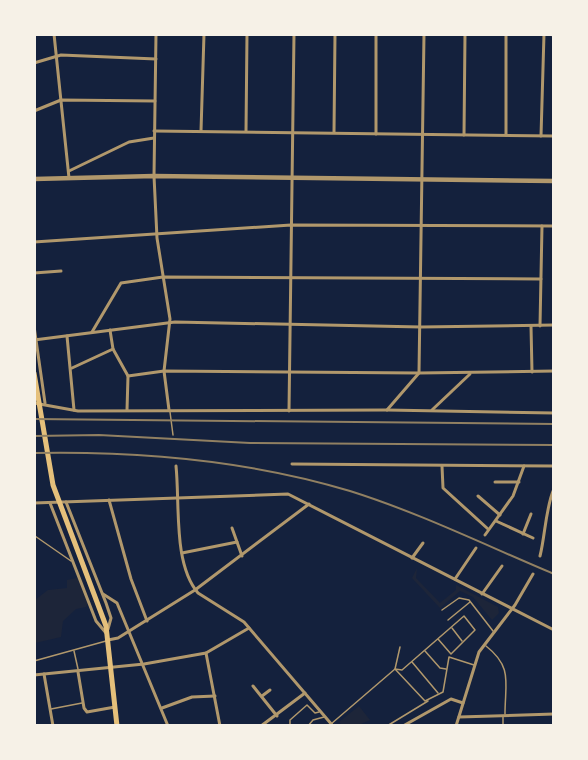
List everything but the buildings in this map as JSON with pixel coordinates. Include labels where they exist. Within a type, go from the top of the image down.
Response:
[{"type":"highway","points":[[34,373],[53,485],[101,611],[108,637],[117,726]]},
{"type":"street","points":[[54,34],[69,178]]},
{"type":"street","points":[[156,34],[154,176],[157,234],[171,322],[165,371],[169,410]]},
{"type":"street","points":[[201,131],[204,34]]},
{"type":"street","points":[[246,131],[247,34]]},
{"type":"street","points":[[289,411],[294,34]]},
{"type":"street","points":[[334,132],[335,34]]},
{"type":"street","points":[[376,34],[376,134]]},
{"type":"street","points":[[387,410],[419,373],[424,34]]},
{"type":"street","points":[[464,135],[465,34]]},
{"type":"street","points":[[506,34],[506,135]]},
{"type":"street","points":[[541,135],[544,34]]},
{"type":"street","points":[[548,34],[554,35]]},
{"type":"street","points":[[34,63],[56,56],[156,59]]},
{"type":"street","points":[[34,111],[61,100],[155,101]]},
{"type":"street","points":[[154,132],[246,131],[554,136]]},
{"type":"street","points":[[69,171],[129,142],[154,138]]},
{"type":"street","points":[[34,179],[154,176],[554,181]]},
{"type":"street","points":[[34,242],[291,225],[554,226]]},
{"type":"street","points":[[540,326],[542,226]]},
{"type":"street","points":[[34,273],[62,271]]},
{"type":"street","points":[[93,332],[121,283],[163,277],[541,279]]},
{"type":"street","points":[[35,340],[171,322],[290,326],[554,325]]},
{"type":"street","points":[[34,326],[45,403]]},
{"type":"street","points":[[531,326],[532,372]]},
{"type":"street","points":[[110,330],[113,349],[128,376],[127,410]]},
{"type":"street","points":[[67,336],[75,410]]},
{"type":"street","points":[[71,369],[113,349]]},
{"type":"street","points":[[128,376],[165,371],[419,373],[554,371]]},
{"type":"street","points":[[432,410],[471,372]]},
{"type":"street","points":[[34,403],[45,403],[75,410],[432,410],[554,413]]},
{"type":"street","points":[[292,464],[554,466]]},
{"type":"street","points":[[176,466],[180,499],[182,563],[195,590],[249,627],[332,725]]},
{"type":"street","points":[[442,466],[443,488],[488,529]]},
{"type":"street","points":[[484,535],[500,515],[519,482],[524,466]]},
{"type":"street","points":[[495,482],[519,482]]},
{"type":"street","points":[[540,556],[547,527],[549,498],[554,489]]},
{"type":"street","points":[[34,503],[180,499],[279,493],[309,504],[554,630]]},
{"type":"street","points":[[478,496],[500,515]]},
{"type":"street","points":[[108,500],[131,579],[147,621]]},
{"type":"street","points":[[66,502],[111,618],[108,637]]},
{"type":"street","points":[[50,503],[96,621],[108,637]]},
{"type":"street","points":[[108,637],[130,631],[195,590],[309,504]]},
{"type":"street","points":[[524,534],[531,514]]},
{"type":"street","points":[[496,521],[533,538]]},
{"type":"street","points":[[232,528],[242,556]]},
{"type":"street","points":[[182,553],[237,542]]},
{"type":"street","points":[[412,558],[423,543]]},
{"type":"street","points":[[455,580],[476,548]]},
{"type":"street","points":[[482,594],[502,566]]},
{"type":"street","points":[[456,726],[484,644],[510,608],[515,605],[533,574]]},
{"type":"street","points":[[103,594],[117,603],[168,726]]},
{"type":"street","points":[[34,675],[144,664],[206,653],[249,627]]},
{"type":"street","points":[[206,653],[220,726]]},
{"type":"street","points":[[78,671],[83,703],[87,712],[115,707]]},
{"type":"street","points":[[44,674],[53,726]]},
{"type":"street","points":[[253,686],[277,716]]},
{"type":"street","points":[[262,696],[270,690]]},
{"type":"street","points":[[261,726],[305,693]]},
{"type":"street","points":[[162,708],[192,697],[215,696]]},
{"type":"street","points":[[403,726],[451,699],[464,703]]},
{"type":"street","points":[[459,717],[554,714]]},
{"type":"lane","points":[[169,410],[173,435]]},
{"type":"lane","points":[[34,530],[35,536],[73,561]]},
{"type":"lane","points":[[441,610],[459,598],[470,601],[494,631]]},
{"type":"lane","points":[[448,620],[470,601]]},
{"type":"lane","points":[[387,726],[443,692],[449,657],[475,630],[459,611]]},
{"type":"lane","points":[[396,669],[402,670],[464,616]]},
{"type":"lane","points":[[451,627],[463,641]]},
{"type":"lane","points":[[34,661],[74,650],[108,637]]},
{"type":"lane","points":[[438,639],[451,654]]},
{"type":"lane","points":[[484,644],[499,656],[505,666],[503,726]]},
{"type":"lane","points":[[332,725],[396,669],[400,647]]},
{"type":"lane","points":[[74,650],[78,671]]},
{"type":"lane","points":[[425,650],[440,668],[446,670]]},
{"type":"lane","points":[[449,657],[475,665]]},
{"type":"lane","points":[[411,662],[439,694]]},
{"type":"lane","points":[[396,669],[421,698],[428,700]]},
{"type":"lane","points":[[50,710],[83,703]]},
{"type":"lane","points":[[290,726],[290,720],[307,705],[315,713],[320,711]]},
{"type":"lane","points":[[308,726],[313,720],[325,716]]},
{"type":"shaded area","points":[[417,568],[416,578],[440,603],[456,590],[456,585],[498,607],[499,613],[492,620],[473,597],[460,591],[440,608],[412,578]]},
{"type":"shaded area","points":[[82,577],[89,601],[86,607],[76,609],[63,621],[61,637],[35,643],[35,600],[48,590],[67,588],[67,580]]},
{"type":"shaded area","points":[[359,706],[370,720],[359,725],[342,725],[339,722]]},
{"type":"railway","points":[[34,419],[554,424]]},
{"type":"railway","points":[[34,436],[99,435],[250,443],[554,445]]},
{"type":"railway","points":[[34,453],[154,456],[233,465],[311,480],[402,509],[554,574]]}]
